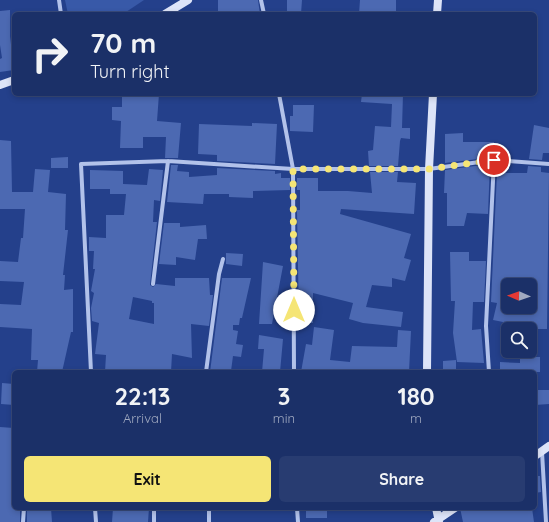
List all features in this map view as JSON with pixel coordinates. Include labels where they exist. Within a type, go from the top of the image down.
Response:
[{"type":"main road","points":[[168,12],[188,0]]},
{"type":"main road","points":[[437,12],[438,0]]},
{"type":"main road","points":[[0,85],[12,81]]},
{"type":"main road","points":[[427,370],[429,169],[433,96]]},
{"type":"main road","points":[[538,454],[549,446]]},
{"type":"main road","points":[[436,510],[437,521]]},
{"type":"main road","points":[[437,521],[452,510]]},
{"type":"street","points":[[59,0],[61,12]]},
{"type":"street","points":[[261,0],[264,12]]},
{"type":"street","points":[[279,96],[293,169],[294,370]]},
{"type":"street","points":[[489,370],[486,326],[494,160]]},
{"type":"street","points":[[91,370],[81,164],[168,161],[293,169],[429,169],[494,160],[549,164]]},
{"type":"street","points":[[153,284],[168,161]]},
{"type":"street","points":[[206,370],[219,274],[224,259]]},
{"type":"street","points":[[538,454],[546,522]]},
{"type":"street","points":[[23,522],[24,510]]},
{"type":"street","points":[[95,510],[96,522]]},
{"type":"street","points":[[154,510],[154,522]]},
{"type":"street","points":[[209,510],[209,522]]},
{"type":"street","points":[[297,510],[298,522]]},
{"type":"shaded area","points":[[65,0],[144,0],[126,12],[68,12]]},
{"type":"building","points":[[218,0],[258,0],[260,12],[218,12]]},
{"type":"building","points":[[287,0],[302,0],[301,12],[287,12]]},
{"type":"building","points":[[360,0],[396,0],[396,12],[359,12]]},
{"type":"building","points":[[10,10],[12,70],[0,72],[0,59],[2,58],[0,45],[0,11]]},
{"type":"building","points":[[122,96],[159,96],[157,121],[181,123],[178,158],[165,158],[166,137],[143,137],[143,148],[120,148],[121,121],[112,120],[112,107],[122,107]]},
{"type":"building","points":[[362,96],[403,96],[402,128],[410,128],[410,139],[401,138],[398,166],[369,166],[368,151],[373,150],[375,126],[391,127],[392,104],[361,102]]},
{"type":"building","points":[[293,105],[314,105],[313,132],[290,131],[290,116],[293,116]]},
{"type":"building","points":[[252,123],[277,124],[275,164],[217,161],[217,155],[198,154],[199,124],[252,126]]},
{"type":"building","points":[[534,125],[549,128],[549,153],[543,153],[542,160],[529,159]]},
{"type":"building","points":[[463,133],[463,142],[494,142],[494,157],[445,163],[445,134]]},
{"type":"building","points":[[0,140],[11,141],[12,192],[33,192],[35,169],[50,170],[48,192],[66,194],[65,230],[68,230],[63,275],[65,275],[64,290],[73,289],[73,332],[71,332],[62,370],[37,370],[38,360],[31,360],[32,329],[0,327],[0,304],[21,305],[24,282],[0,281],[0,261],[18,262],[21,238],[23,238],[25,209],[0,209]]},
{"type":"building","points":[[68,157],[68,168],[51,168],[51,158]]},
{"type":"building","points":[[490,164],[488,214],[467,213],[464,226],[447,226],[447,193],[444,193],[445,170]]},
{"type":"building","points":[[171,165],[178,165],[177,171],[189,172],[189,177],[217,175],[217,168],[275,171],[275,174],[281,173],[281,178],[290,178],[290,190],[253,191],[253,198],[229,197],[229,194],[204,194],[203,204],[167,202]]},
{"type":"building","points":[[528,166],[541,167],[541,172],[549,173],[547,329],[537,329],[537,322],[503,322],[493,320],[497,303],[491,302],[497,173],[527,173]]},
{"type":"building","points":[[149,169],[163,170],[160,201],[154,200],[153,222],[157,222],[150,285],[153,287],[156,284],[175,286],[175,278],[209,278],[210,295],[213,295],[209,326],[191,324],[192,358],[172,354],[171,370],[105,370],[106,355],[95,354],[99,323],[92,321],[91,308],[94,293],[91,291],[95,269],[93,269],[94,251],[89,251],[89,237],[106,238],[106,215],[124,215],[126,194],[110,194],[110,189],[90,189],[90,170],[123,171],[123,184],[147,185]],"holes":[[[133,297],[152,301],[152,303],[154,303],[154,324],[129,319]]]},
{"type":"building","points":[[370,172],[398,172],[397,182],[416,183],[414,214],[341,209],[340,214],[411,234],[404,258],[411,260],[405,281],[392,278],[392,287],[372,285],[366,307],[403,312],[401,327],[363,323],[349,319],[353,303],[313,293],[313,323],[299,323],[297,210],[300,210],[300,190],[297,190],[297,178],[318,178],[318,191],[372,193]]},
{"type":"building","points":[[164,223],[180,223],[180,227],[206,225],[207,239],[198,239],[195,260],[176,257],[176,265],[159,264]]},
{"type":"building","points":[[450,252],[469,252],[469,261],[486,261],[484,302],[473,302],[472,330],[481,329],[484,363],[457,362],[453,333],[455,301],[451,301]]},
{"type":"building","points":[[226,253],[243,254],[242,266],[226,264]]},
{"type":"building","points":[[263,262],[283,266],[272,324],[259,324]]},
{"type":"building","points":[[222,278],[251,278],[242,318],[240,318],[239,325],[233,325],[233,330],[238,331],[236,344],[243,345],[241,357],[233,356],[231,370],[210,370]]},
{"type":"building","points":[[314,327],[334,330],[330,360],[350,362],[352,346],[397,347],[398,330],[411,331],[409,370],[301,370],[306,344],[312,345]]},
{"type":"building","points":[[259,335],[283,339],[280,370],[262,370],[264,349],[258,349]]},
{"type":"building","points":[[540,357],[540,372],[537,372],[537,370],[500,370],[500,362],[520,363],[520,358]]},
{"type":"building","points":[[456,360],[456,370],[443,370],[443,361]]},
{"type":"building","points":[[2,383],[12,384],[12,405],[1,404]]},
{"type":"building","points":[[537,390],[549,390],[549,404],[537,405]]},
{"type":"building","points":[[0,427],[12,428],[12,510],[20,510],[20,522],[0,522]]},
{"type":"building","points":[[537,476],[540,476],[541,492],[537,493]]},
{"type":"building","points":[[27,510],[51,510],[52,522],[27,522]]},
{"type":"building","points":[[113,510],[149,510],[148,522],[112,522]]},
{"type":"building","points":[[306,510],[327,510],[327,518],[306,518]]},
{"type":"building","points":[[460,510],[532,510],[534,522],[463,522]]},
{"type":"route","points":[[294,310],[293,169],[429,169],[494,160]]}]
